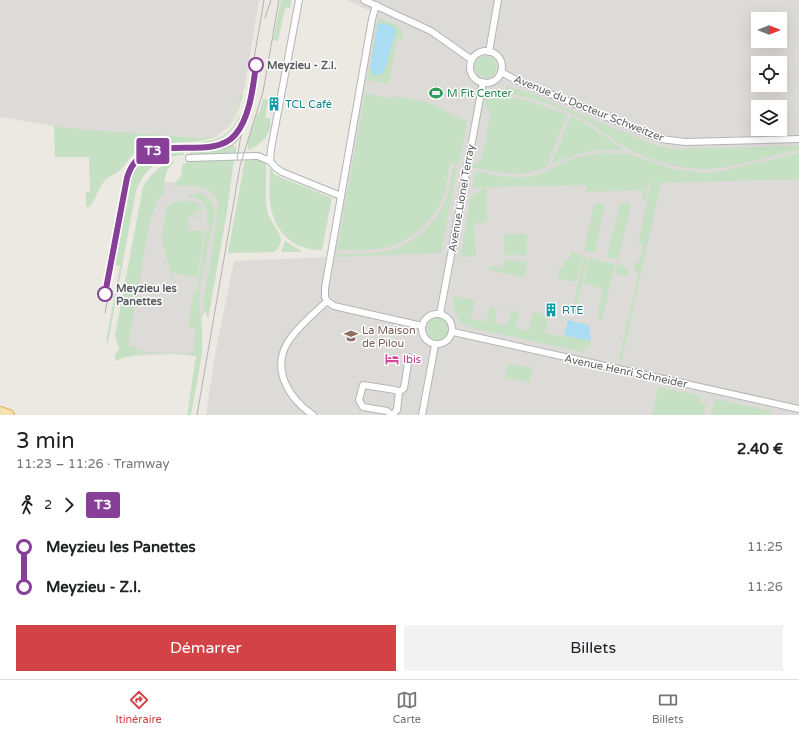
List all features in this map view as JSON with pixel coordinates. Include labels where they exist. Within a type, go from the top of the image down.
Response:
[{"type":"main road","points":[[0,412],[9,415]]},
{"type":"street","points":[[270,161],[270,149],[298,0]]},
{"type":"street","points":[[364,0],[431,31],[472,60]]},
{"type":"street","points":[[489,52],[498,0]]},
{"type":"street","points":[[376,5],[372,19],[341,196],[325,288],[325,297],[327,301],[334,306],[422,326]]},
{"type":"street","points":[[481,52],[489,52],[498,57],[501,72],[492,82],[483,82],[474,78],[470,64],[474,56],[481,52]]},
{"type":"street","name":"Avenue du Docteur Schweitzer","points":[[501,72],[516,80],[661,139],[685,142],[799,139]]},
{"type":"street","name":"Avenue Lionel Terray","points":[[440,314],[483,82]]},
{"type":"street","points":[[189,158],[258,156],[270,161],[282,172],[341,196]]},
{"type":"street","points":[[313,415],[302,408],[289,392],[283,377],[282,360],[283,352],[289,340],[327,301]]},
{"type":"street","points":[[435,314],[440,314],[449,318],[452,323],[453,332],[448,340],[435,345],[426,340],[423,336],[422,326],[427,318],[435,314]]},
{"type":"street","name":"Avenue Henri Schneider","points":[[453,332],[799,409]]},
{"type":"street","points":[[422,415],[435,345]]},
{"type":"street","points":[[399,392],[364,385],[358,400],[363,407],[387,411],[392,415],[396,410],[399,392],[404,388],[409,357]]},
{"type":"shaded area","points":[[0,0],[259,0],[244,90],[230,125],[216,136],[200,138],[71,129],[0,117]]},
{"type":"shaded area","points":[[347,0],[799,0],[799,415],[206,415],[215,355],[234,261],[331,257],[374,13]]},
{"type":"shaded area","points":[[153,179],[175,183],[226,181],[205,312],[201,319],[196,356],[175,354],[132,356],[122,358]]},
{"type":"green space","points":[[281,0],[291,0],[290,8],[286,8],[284,12],[278,41],[273,40]]},
{"type":"green space","points":[[379,18],[400,27],[399,30],[403,32],[402,39],[397,38],[389,84],[367,80],[377,21]]},
{"type":"green space","points":[[482,56],[490,56],[497,63],[497,71],[490,78],[482,78],[475,71],[475,63]]},
{"type":"green space","points":[[506,86],[532,94],[657,146],[673,149],[799,146],[799,150],[728,167],[704,169],[672,165],[639,154],[574,114],[545,103],[505,93]]},
{"type":"green space","points":[[365,93],[393,99],[394,96],[430,103],[457,117],[462,118],[462,120],[467,121],[459,165],[450,163],[446,188],[441,202],[431,218],[424,225],[401,242],[383,248],[372,250],[337,250]]},
{"type":"green space","points":[[488,93],[529,101],[567,115],[546,167],[536,171],[517,174],[470,167],[482,158],[491,112],[484,104]]},
{"type":"green space","points":[[241,94],[243,95],[238,110],[232,121],[230,124],[236,113]]},
{"type":"green space","points":[[263,99],[268,100],[265,118],[270,118],[270,129],[266,137],[260,143],[248,150],[248,140]]},
{"type":"green space","points":[[239,116],[236,124],[226,135],[220,139],[213,142],[190,146],[190,144],[219,138],[230,130]]},
{"type":"green space","points":[[571,116],[583,122],[624,150],[586,152],[569,157],[551,165]]},
{"type":"green space","points":[[54,126],[200,138],[220,134],[210,139],[154,144],[140,149],[132,155],[118,172],[105,180],[90,207],[86,207],[86,192],[90,192],[89,157],[55,157]]},
{"type":"green space","points":[[186,144],[186,147],[150,150],[136,159],[130,166],[126,175],[108,264],[123,177],[130,161],[138,153],[150,147]]},
{"type":"green space","points":[[232,146],[236,147],[236,154],[190,155],[190,151],[223,149]]},
{"type":"green space","points":[[184,152],[184,155],[168,158],[154,165],[148,170],[139,183],[136,191],[108,342],[106,342],[120,266],[115,265],[132,177],[135,169],[140,163],[153,155]]},
{"type":"green space","points":[[605,153],[627,154],[673,169],[704,173],[722,171],[799,153],[799,179],[661,183],[622,360],[619,359],[638,276],[634,267],[635,263],[637,264],[638,261],[640,261],[644,245],[638,243],[651,183],[649,183],[645,200],[643,199],[643,190],[586,192],[587,185],[487,187],[487,222],[474,223],[476,256],[462,257],[461,253],[471,196],[480,192],[484,188],[473,188],[476,171],[504,176],[525,177],[542,173],[576,158]]},
{"type":"green space","points":[[234,159],[227,211],[208,320],[203,303],[217,221],[217,207],[219,206],[216,198],[207,189],[188,185],[174,186],[173,189],[173,185],[177,184],[174,183],[181,176],[183,164],[191,161]]},
{"type":"green space","points":[[245,159],[262,161],[266,165],[266,196],[268,214],[281,239],[279,247],[274,252],[228,253]]},
{"type":"green space","points":[[175,161],[167,170],[163,194],[158,200],[150,220],[128,346],[136,347],[136,350],[153,353],[157,352],[190,354],[191,351],[193,351],[196,329],[188,327],[194,292],[197,291],[206,231],[209,232],[209,225],[207,224],[207,209],[203,202],[199,199],[188,197],[188,194],[197,194],[197,192],[203,194],[209,199],[213,207],[215,207],[215,212],[200,288],[199,303],[202,326],[202,354],[191,415],[187,415],[196,356],[155,353],[134,355],[115,361],[115,355],[119,349],[115,335],[143,187],[156,170]]},
{"type":"green space","points":[[453,167],[457,168],[441,253],[335,257],[336,254],[388,251],[414,239],[429,227],[441,211],[448,194]]},
{"type":"green space","points":[[270,168],[274,174],[280,177],[332,198],[322,250],[313,250],[297,245],[284,235],[279,228],[275,221],[271,207]]},
{"type":"green space","points":[[191,201],[199,204],[203,211],[198,210],[197,212],[191,213],[202,216],[201,217],[188,217],[188,230],[204,231],[198,272],[196,277],[172,273],[174,285],[162,240],[166,209],[168,205],[173,202]]},
{"type":"green space","points":[[620,203],[631,203],[618,259],[607,257]]},
{"type":"green space","points":[[594,204],[605,205],[595,252],[592,253],[584,250]]},
{"type":"green space","points":[[504,234],[527,234],[527,255],[505,255]]},
{"type":"green space","points":[[285,241],[303,252],[281,252]]},
{"type":"green space","points":[[571,251],[583,256],[576,282],[557,278],[559,271],[564,265],[564,260],[568,260],[571,255]]},
{"type":"green space","points":[[584,256],[588,258],[575,314],[572,313]]},
{"type":"green space","points":[[589,258],[615,264],[602,320],[597,318],[603,288],[584,284]]},
{"type":"green space","points":[[504,261],[527,261],[525,276],[523,277],[489,270],[490,267],[503,267]]},
{"type":"green space","points":[[617,264],[624,266],[629,270],[628,276],[615,274]]},
{"type":"green space","points":[[454,296],[475,300],[471,319],[486,322],[490,306],[497,308],[495,323],[507,326],[511,310],[519,312],[516,328],[529,331],[533,312],[549,315],[545,333],[564,337],[564,335],[591,341],[591,346],[585,347],[584,352],[476,329],[461,323],[453,308]]},
{"type":"green space","points":[[434,318],[442,318],[449,325],[449,333],[442,340],[434,340],[427,333],[427,325]]},
{"type":"green space","points":[[508,364],[533,368],[530,382],[505,378]]},
{"type":"green space","points":[[658,387],[701,396],[700,402],[706,404],[704,415],[652,415]]},
{"type":"green space","points":[[715,399],[771,411],[770,415],[711,415]]},
{"type":"water","points":[[383,23],[394,27],[396,31],[384,71],[379,75],[373,75],[370,67],[378,24]]},
{"type":"water","points":[[568,320],[589,325],[591,341],[564,335]]},
{"type":"tram line","points":[[237,159],[264,0]]},
{"type":"tram line","points":[[265,18],[271,0]]},
{"type":"tram line","points":[[197,415],[240,166],[263,92],[279,0]]},
{"type":"tram line","name":"T3","points":[[105,294],[128,172],[131,166],[141,156],[153,151],[215,146],[233,138],[240,129],[248,108],[256,65]]},
{"type":"tram line","points":[[202,146],[221,141],[226,138],[234,131],[240,119]]},
{"type":"tram line","points":[[105,313],[129,181],[132,171],[136,165],[143,158],[160,152],[226,148],[233,145],[240,137]]},
{"type":"place","name":"Meyzieu - Z.I.","points":[[256,65]]},
{"type":"place","name":"M Fit Center","points":[[436,93]]},
{"type":"place","name":"TCL Café","points":[[274,104]]},
{"type":"place","name":"Meyzieu les Panettes","points":[[105,294]]},
{"type":"place","name":"RTE","points":[[551,310]]},
{"type":"place","name":"La Maison de Pilou","points":[[351,336]]},
{"type":"place","name":"Ibis","points":[[392,359]]}]
